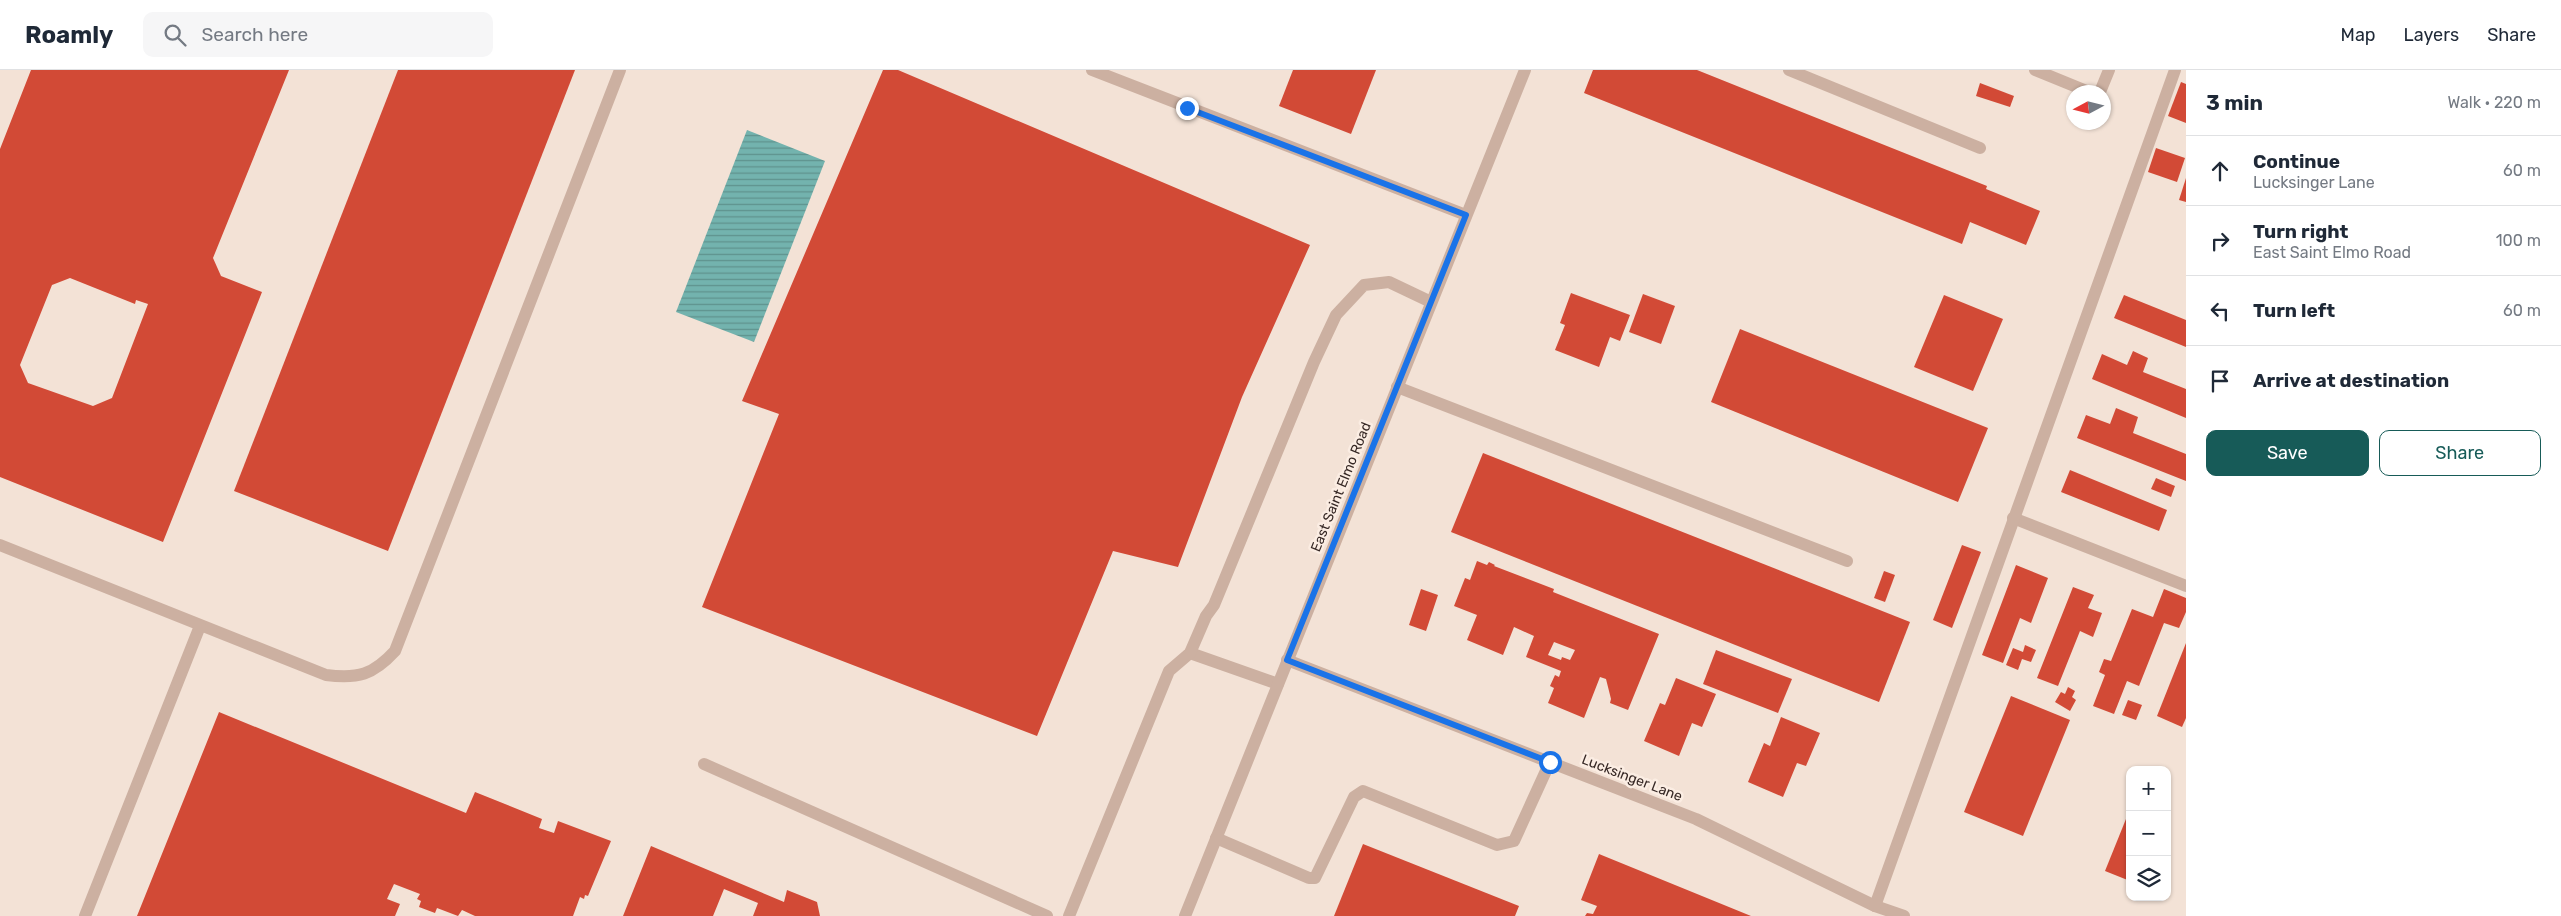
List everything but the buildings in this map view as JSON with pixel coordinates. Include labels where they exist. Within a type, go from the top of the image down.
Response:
[{"type":"street","points":[[0,545],[326,675],[348,678],[368,674],[382,665],[395,651],[620,70]]},
{"type":"street","points":[[1092,70],[1466,215]]},
{"type":"street","name":"East Saint Elmo Road","points":[[1185,916],[1525,70]]},
{"type":"street","points":[[1789,70],[1980,148]]},
{"type":"street","points":[[2035,70],[2072,85]]},
{"type":"street","points":[[2103,85],[2110,70]]},
{"type":"street","points":[[1875,906],[2175,70]]},
{"type":"street","points":[[1069,916],[1169,671],[1190,653],[1206,616],[1214,605],[1314,362],[1336,315],[1364,285],[1389,282],[1431,302]]},
{"type":"street","points":[[1397,387],[1847,561]]},
{"type":"street","points":[[2014,518],[2186,586]]},
{"type":"street","points":[[85,916],[200,626]]},
{"type":"street","points":[[1190,653],[1278,684]]},
{"type":"street","name":"Lucksinger Lane","points":[[1287,660],[1696,819],[1875,906],[1904,916]]},
{"type":"street","points":[[1216,838],[1310,878],[1315,878],[1354,796],[1363,792],[1496,845],[1506,844],[1514,841],[1550,762]]},
{"type":"street","points":[[704,764],[1047,916]]},
{"type":"water","points":[[747,130],[825,161],[754,342],[676,312]]},
{"type":"route","points":[[1187,108],[1466,215],[1287,660],[1550,762]]}]
